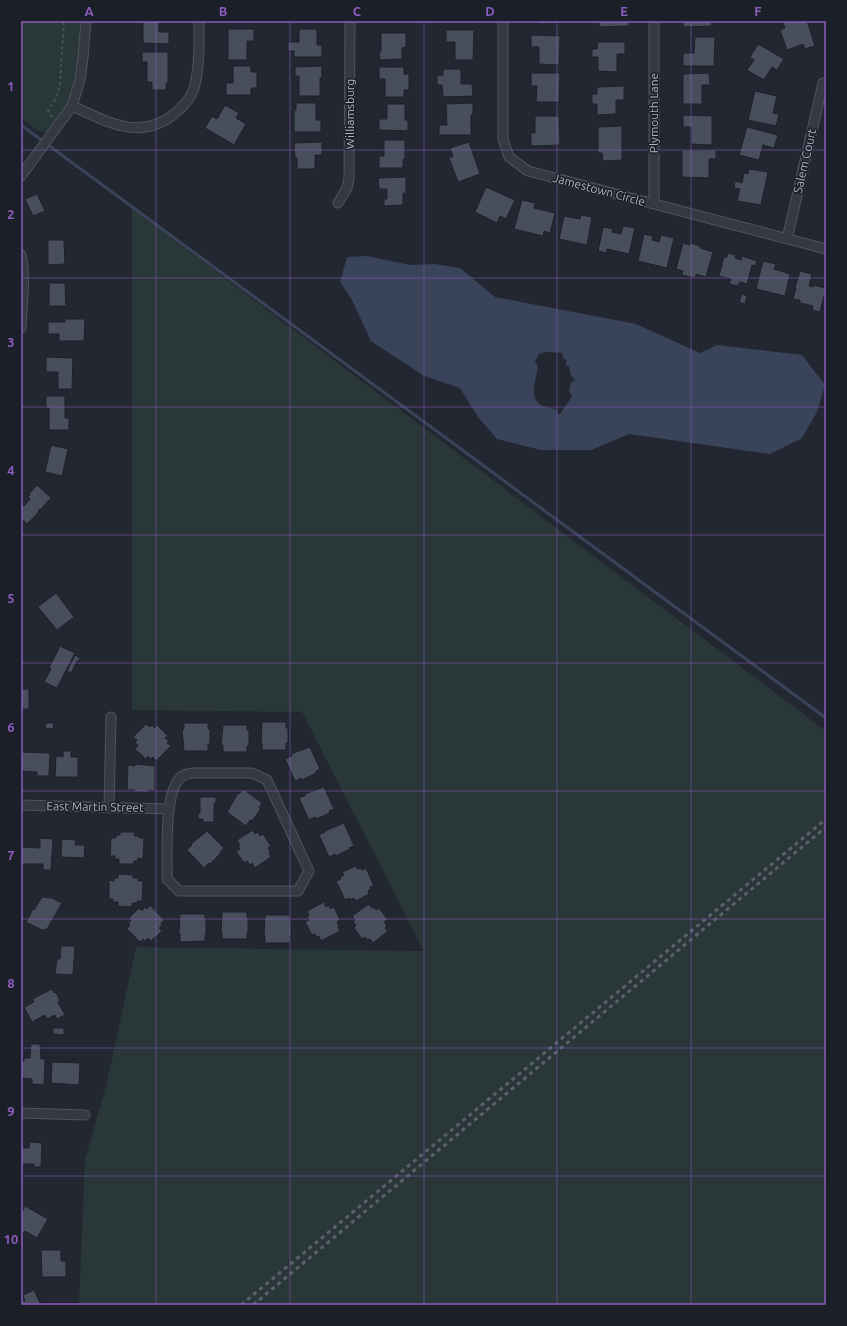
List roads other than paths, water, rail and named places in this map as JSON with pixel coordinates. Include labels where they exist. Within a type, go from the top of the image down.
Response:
[{"type":"street","points":[[21,176],[72,106],[80,80],[86,21]]},
{"type":"street","points":[[72,106],[101,119],[132,128],[142,128],[167,120],[184,106],[194,89],[197,73],[199,21]]},
{"type":"street","name":"Williamsburg","points":[[338,203],[347,188],[349,178],[350,21]]},
{"type":"street","name":"Jamestown Circle","points":[[503,21],[503,139],[509,157],[528,172],[826,249]]},
{"type":"street","name":"Plymouth Lane","points":[[654,21],[654,204]]},
{"type":"street","name":"Salem Court","points":[[787,239],[823,83]]},
{"type":"street","points":[[21,255],[23,287],[21,328]]},
{"type":"street","points":[[109,808],[111,717]]},
{"type":"street","points":[[192,773],[252,774],[267,780],[309,872],[298,891],[179,891],[167,879],[168,809],[174,786],[182,776],[192,773]]},
{"type":"street","name":"East Martin Street","points":[[21,805],[168,809]]},
{"type":"street","points":[[21,1113],[85,1115]]},
{"type":"water","points":[[367,256],[410,265],[435,264],[460,268],[495,297],[636,324],[700,353],[717,345],[802,355],[825,385],[817,412],[802,438],[770,454],[629,434],[591,450],[541,450],[497,439],[478,417],[460,388],[424,376],[371,341],[351,298],[340,282],[347,257]],"holes":[[[546,352],[562,353],[564,359],[567,360],[565,365],[569,366],[571,376],[576,380],[571,382],[569,390],[572,397],[559,415],[556,409],[546,407],[536,400],[534,389],[538,367],[535,361],[539,354]]]},
{"type":"waterway","points":[[21,125],[826,718]]},
{"type":"railway","points":[[241,1305],[826,819]]},
{"type":"railway","points":[[253,1305],[826,827]]}]
